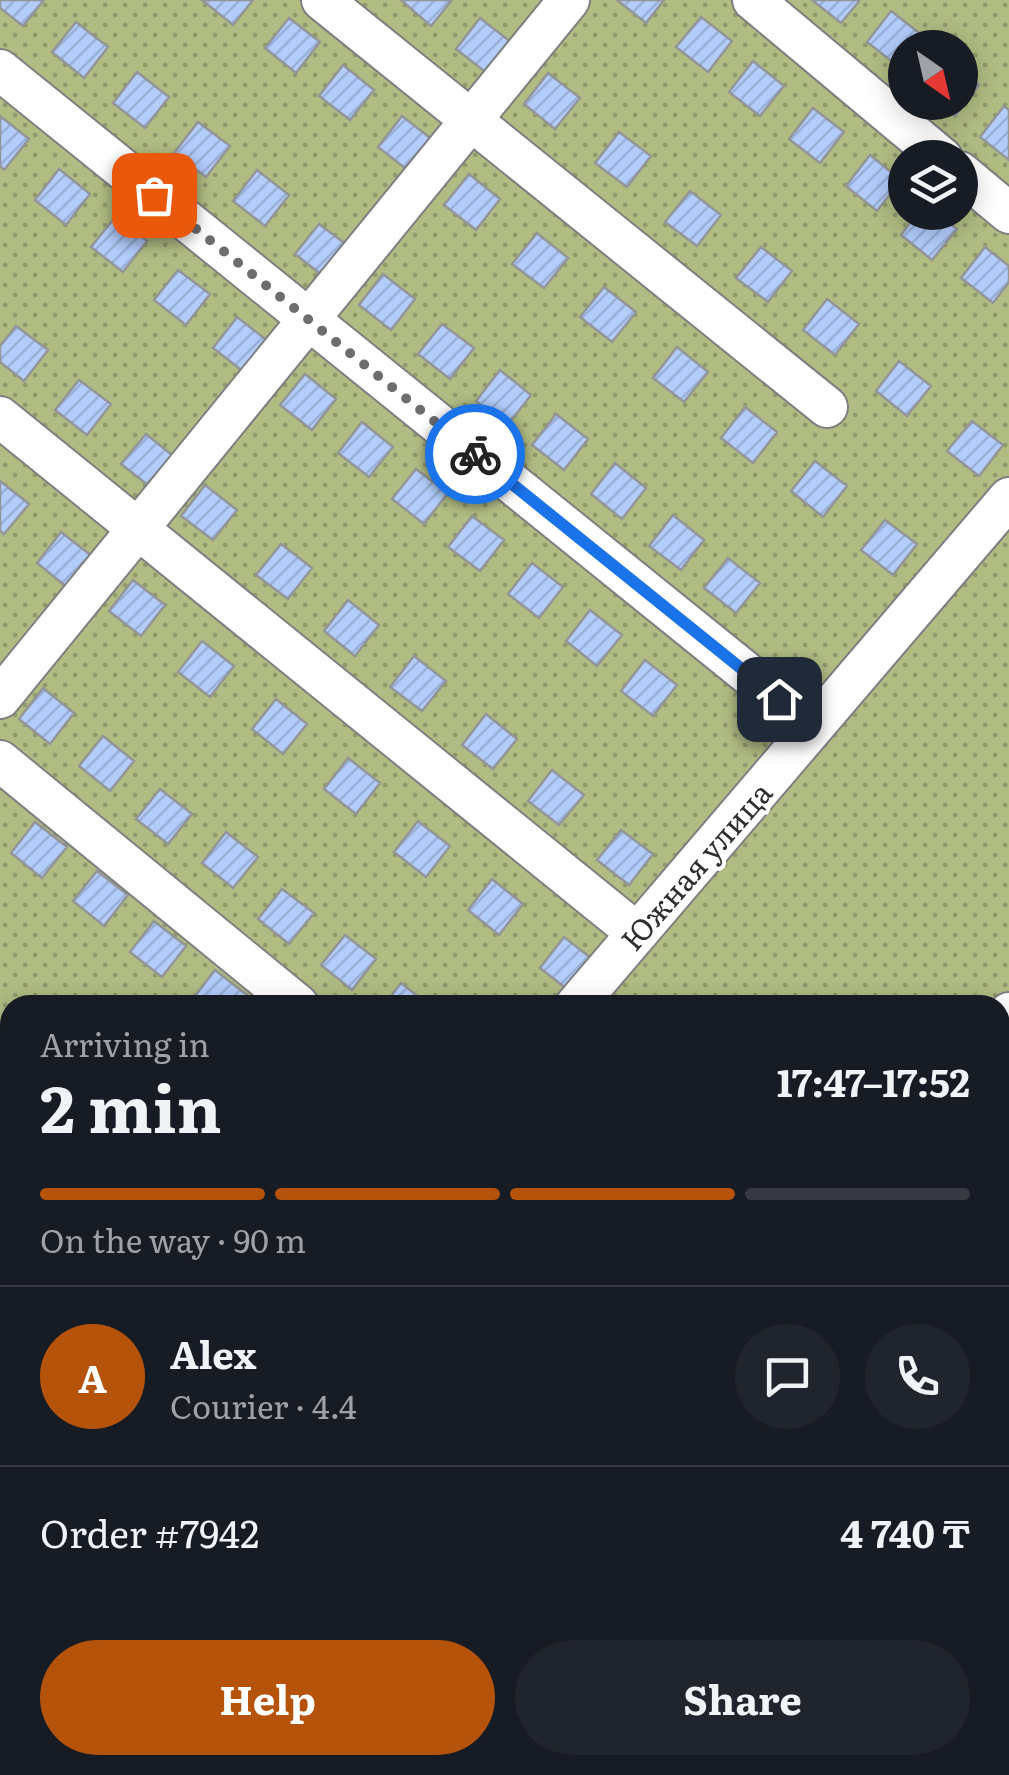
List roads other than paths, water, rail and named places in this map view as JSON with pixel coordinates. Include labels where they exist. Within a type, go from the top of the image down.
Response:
[{"type":"lane","points":[[322,0],[827,407]]},
{"type":"lane","points":[[0,698],[569,0]]},
{"type":"lane","points":[[753,0],[920,140]]},
{"type":"lane","points":[[0,70],[779,699]]},
{"type":"lane","points":[[978,187],[1009,213]]},
{"type":"lane","points":[[0,417],[637,933]]},
{"type":"lane","name":"Южная улица","points":[[584,995],[1009,498]]},
{"type":"lane","points":[[0,761],[286,995]]}]
